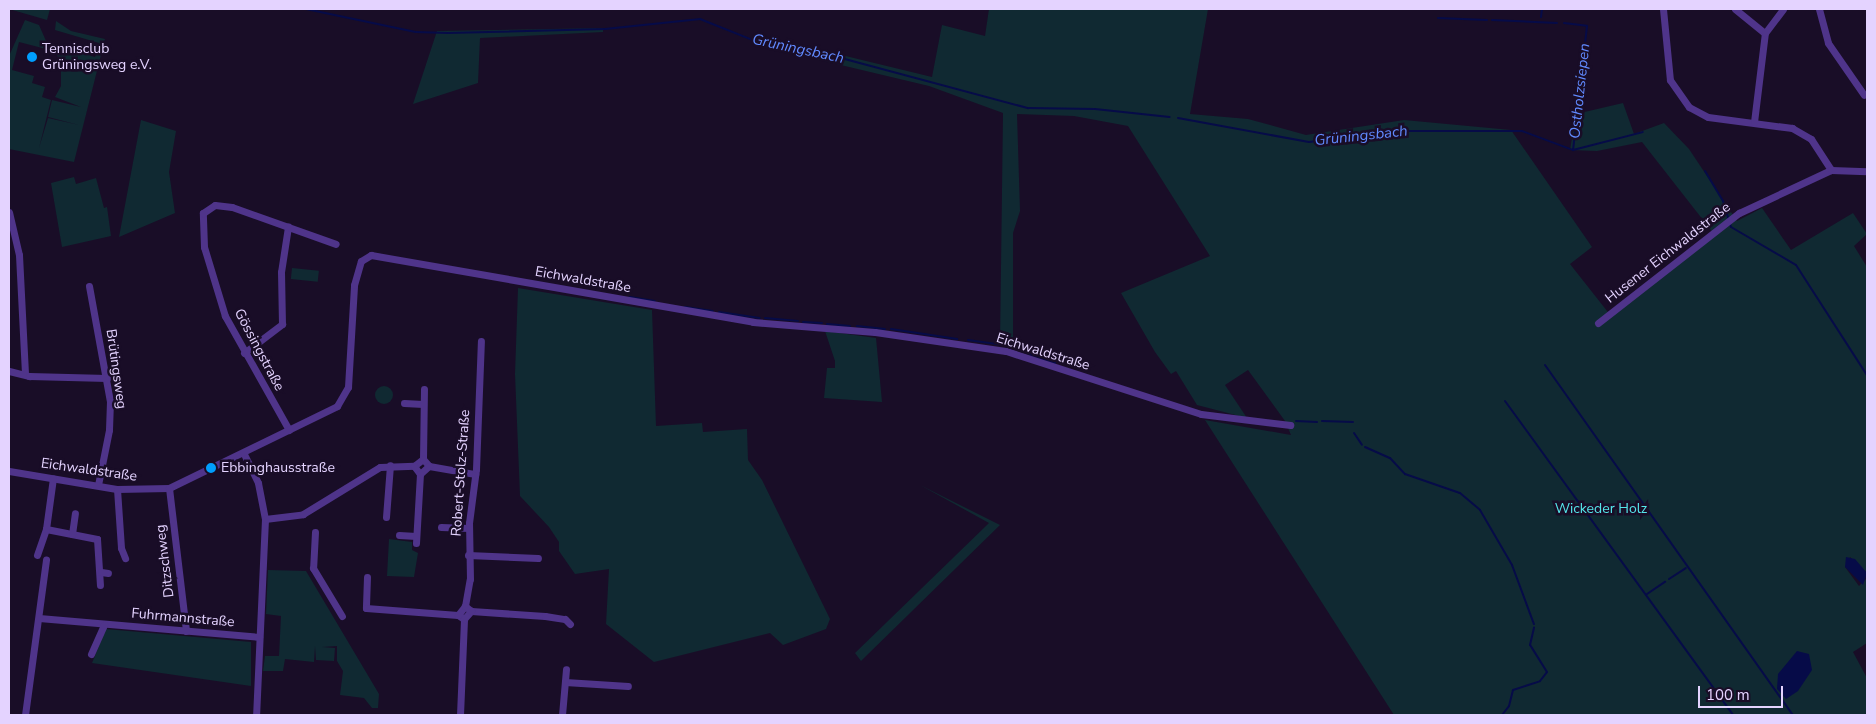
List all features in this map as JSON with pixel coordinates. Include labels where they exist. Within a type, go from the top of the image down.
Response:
[{"type":"street","points":[[1663,9],[1670,80],[1679,96],[1689,108],[1708,117],[1754,122],[1802,132],[1831,170]]},
{"type":"street","points":[[1735,9],[1765,33]]},
{"type":"street","points":[[1754,122],[1765,33],[1783,9]]},
{"type":"street","points":[[1819,9],[1828,43],[1864,96]]},
{"type":"street","name":"Husener Eichwaldstraße","points":[[1598,323],[1732,218],[1831,170],[1867,171]]},
{"type":"street","name":"Gössingstraße","points":[[289,430],[244,353],[214,286],[204,247],[203,213],[208,207],[222,205],[336,244]]},
{"type":"street","points":[[9,212],[18,255],[25,372]]},
{"type":"street","points":[[244,353],[282,324],[282,272],[288,227]]},
{"type":"street","name":"Eichwaldstraße","points":[[9,471],[117,489],[168,488],[244,454],[337,406],[345,396],[354,285],[361,261],[371,255],[753,322],[983,347],[1202,414],[1290,425]]},
{"type":"street","name":"Brütingsweg","points":[[89,286],[107,378],[111,417],[98,485]]},
{"type":"street","name":"Robert-Stolz-Straße","points":[[461,617],[468,609],[470,572],[468,555],[469,528],[474,474],[481,340]]},
{"type":"street","points":[[9,371],[25,372],[29,376],[107,378]]},
{"type":"street","points":[[424,389],[423,459],[429,466],[474,474]]},
{"type":"street","points":[[404,403],[423,404]]},
{"type":"street","points":[[244,454],[258,483],[265,519],[256,715]]},
{"type":"street","points":[[265,519],[303,514],[390,465],[414,466],[423,459]]},
{"type":"street","points":[[386,517],[390,465]]},
{"type":"street","points":[[400,535],[416,540],[420,474],[414,466]]},
{"type":"street","points":[[420,474],[429,466]]},
{"type":"street","points":[[37,555],[46,529],[53,478]]},
{"type":"street","name":"Ditzschweg","points":[[168,488],[186,631]]},
{"type":"street","points":[[117,489],[121,548],[125,558]]},
{"type":"street","points":[[72,534],[75,513]]},
{"type":"street","points":[[441,527],[469,528]]},
{"type":"street","points":[[46,529],[97,539],[104,572],[100,585]]},
{"type":"street","points":[[315,532],[313,568],[342,616]]},
{"type":"street","points":[[468,555],[538,558]]},
{"type":"street","points":[[25,715],[46,559]]},
{"type":"street","points":[[367,578],[366,608],[461,617],[460,715]]},
{"type":"street","points":[[468,609],[544,616],[570,624]]},
{"type":"street","name":"Fuhrmannstraße","points":[[39,618],[259,637]]},
{"type":"street","points":[[92,654],[104,625]]},
{"type":"street","points":[[562,715],[566,669]]},
{"type":"street","points":[[565,682],[628,686]]},
{"type":"green space","points":[[9,9],[50,9],[47,20]]},
{"type":"green space","name":"Wickeder Holz","points":[[989,9],[1208,9],[1190,114],[1248,119],[1306,135],[1404,120],[1511,130],[1592,247],[1570,264],[1611,316],[1714,234],[1642,142],[1597,151],[1570,150],[1576,114],[1623,103],[1634,134],[1664,123],[1689,149],[1737,221],[1762,208],[1791,250],[1853,213],[1867,234],[1854,246],[1867,267],[1867,573],[1850,557],[1845,567],[1859,586],[1867,578],[1867,643],[1853,652],[1867,678],[1867,715],[1394,715],[1205,420],[1291,435],[1285,421],[1248,370],[1225,385],[1247,418],[1197,405],[1176,371],[1171,374],[1155,352],[1121,293],[1210,256],[1128,126],[1074,116],[1017,114],[1020,211],[1013,233],[1013,348],[1000,345],[1003,113],[929,86],[761,46],[764,42],[788,42],[932,77],[942,25],[985,36]]},
{"type":"green space","points":[[25,20],[39,25],[50,50],[19,42],[12,70],[34,76],[32,83],[45,87],[42,97],[51,100],[39,148],[48,118],[79,125],[48,117],[52,100],[81,107],[55,97],[61,86],[61,66],[53,45],[95,57],[99,43],[55,30],[56,21],[71,31],[105,39],[74,162],[9,149],[9,56]]},
{"type":"green space","points":[[603,28],[603,32],[480,38],[478,83],[413,104],[437,31]]},
{"type":"green space","points":[[141,120],[176,131],[169,172],[175,213],[119,237]]},
{"type":"green space","points":[[74,177],[76,184],[96,178],[104,208],[107,207],[111,236],[62,247],[51,183]]},
{"type":"green space","points":[[292,268],[319,271],[318,282],[291,279]]},
{"type":"green space","points":[[518,288],[652,310],[656,426],[702,423],[703,432],[747,429],[748,460],[762,480],[830,619],[826,629],[783,645],[770,633],[654,662],[606,624],[609,569],[575,574],[559,551],[559,542],[549,527],[520,496],[515,374]]},
{"type":"green space","points":[[825,331],[876,338],[882,402],[824,398],[827,368],[835,368],[835,361]]},
{"type":"green space","points":[[380,386],[388,386],[393,391],[391,402],[380,404],[375,399],[375,391]]},
{"type":"green space","points":[[920,485],[1000,525],[861,661],[855,653],[989,523]]},
{"type":"green space","points":[[389,539],[412,542],[412,550],[418,553],[414,577],[387,576]]},
{"type":"green space","points":[[268,570],[306,571],[379,694],[378,708],[372,708],[364,698],[340,695],[343,671],[337,661],[337,646],[322,647],[335,648],[334,661],[316,660],[315,646],[314,662],[285,659],[283,671],[263,671],[265,656],[279,656],[281,616],[266,614]]},
{"type":"green space","points":[[106,629],[251,642],[251,686],[92,663]]},
{"type":"shaded area","points":[[1846,557],[1855,559],[1867,573],[1863,585],[1845,567]]},
{"type":"shaded area","points":[[1797,651],[1809,654],[1812,670],[1798,691],[1786,699],[1777,689],[1778,674]]},
{"type":"waterway","name":"Grüningsbach","points":[[306,9],[416,32],[448,33],[605,29],[700,19],[755,41],[841,58],[1028,108],[1095,109],[1170,117]]},
{"type":"waterway","points":[[1541,17],[1542,9]]},
{"type":"waterway","name":"Ostholzsiepen","points":[[1438,18],[1487,20]]},
{"type":"waterway","name":"Ostholzsiepen","points":[[1492,20],[1557,23]]},
{"type":"waterway","name":"Ostholzsiepen","points":[[1564,23],[1587,26],[1573,150]]},
{"type":"waterway","name":"Grüningsbach","points":[[1178,118],[1309,142],[1394,131],[1522,131],[1573,150],[1643,132]]},
{"type":"waterway","points":[[1705,171],[1723,201],[1731,227],[1796,265],[1867,375]]},
{"type":"waterway","points":[[630,297],[655,301]]},
{"type":"waterway","points":[[685,307],[713,311]]},
{"type":"waterway","points":[[719,312],[760,318]]},
{"type":"waterway","points":[[765,318],[798,321]]},
{"type":"waterway","points":[[803,322],[822,323]]},
{"type":"waterway","points":[[827,324],[850,326]]},
{"type":"waterway","points":[[857,326],[885,329]]},
{"type":"waterway","points":[[891,329],[957,339]]},
{"type":"waterway","points":[[968,340],[1003,345]]},
{"type":"waterway","points":[[1008,346],[1055,363]]},
{"type":"waterway","points":[[1545,365],[1793,715]]},
{"type":"waterway","points":[[1505,401],[1733,715]]},
{"type":"waterway","points":[[1296,421],[1317,422]]},
{"type":"waterway","points":[[1322,421],[1353,422]]},
{"type":"waterway","points":[[1354,433],[1362,445]]},
{"type":"waterway","points":[[1365,447],[1390,458],[1405,474],[1460,493],[1480,510],[1512,565],[1534,624]]},
{"type":"waterway","points":[[1669,579],[1686,568]]},
{"type":"waterway","points":[[1647,594],[1665,582]]},
{"type":"waterway","points":[[1502,715],[1509,706],[1513,690],[1540,681],[1547,672],[1530,645],[1534,627]]},
{"type":"place","name":"Tennisclub Grüningsweg e.V.","points":[[32,57]]},
{"type":"place","name":"Ebbinghausstraße","points":[[211,468]]}]
